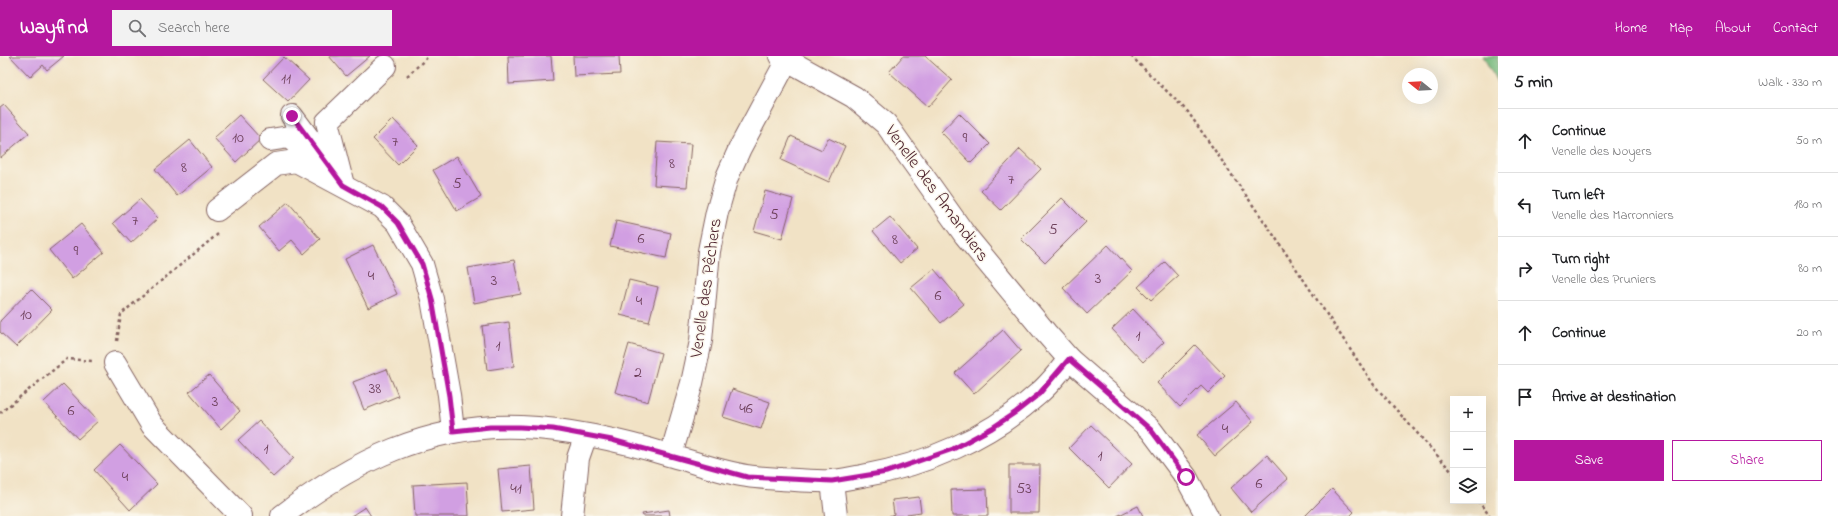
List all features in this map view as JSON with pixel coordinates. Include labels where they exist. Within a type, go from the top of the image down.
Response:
[{"type":"street","name":"Venelle des Amandiers","points":[[784,58],[854,98],[886,124],[965,236],[992,270],[1069,359],[1151,430],[1186,477],[1207,516]]},
{"type":"street","name":"Venelle des Pêchers","points":[[671,455],[692,383],[701,341],[709,250],[717,212],[727,177],[784,58]]},
{"type":"street","points":[[343,185],[327,122],[385,66]]},
{"type":"street","points":[[292,116],[343,185]]},
{"type":"street","points":[[270,140],[289,137],[343,185]]},
{"type":"street","points":[[220,219],[276,164],[296,161],[382,207],[398,223],[422,264],[432,299],[449,396],[453,431]]},
{"type":"street","points":[[282,516],[323,486],[358,465],[401,446],[453,431],[490,427],[553,429],[612,440],[747,477],[832,481],[887,472],[953,449],[992,428],[1039,394],[1069,359]]},
{"type":"street","points":[[115,363],[152,425],[241,516]]},
{"type":"street","points":[[572,516],[578,458],[586,435]]},
{"type":"street","points":[[832,481],[836,516]]},
{"type":"path","points":[[406,77],[429,56]]},
{"type":"path","points":[[1131,56],[1188,112],[1275,237],[1374,385],[1450,470]]},
{"type":"path","points":[[0,413],[67,360],[115,363],[121,314],[220,219]]},
{"type":"path","points":[[1480,504],[1490,516]]},
{"type":"green space","points":[[1483,56],[1498,56],[1498,84]]},
{"type":"building","points":[[10,56],[64,56],[47,70],[43,65],[30,77]]},
{"type":"building","points":[[329,56],[370,56],[346,76]]},
{"type":"building","points":[[508,56],[551,56],[553,81],[509,84]]},
{"type":"building","points":[[573,56],[619,56],[620,74],[574,76]]},
{"type":"building","points":[[903,56],[925,56],[952,80],[928,107],[889,72]]},
{"type":"building","points":[[284,57],[309,80],[288,102],[263,79]]},
{"type":"building","points":[[4,105],[29,133],[0,158],[0,108]]},
{"type":"building","points":[[959,113],[990,144],[971,163],[941,132]]},
{"type":"building","points":[[239,115],[261,139],[236,162],[214,138]]},
{"type":"building","points":[[393,119],[418,145],[398,165],[373,139]]},
{"type":"building","points":[[791,136],[822,150],[828,138],[845,146],[829,182],[781,160]]},
{"type":"building","points":[[190,140],[212,167],[177,196],[155,169]]},
{"type":"building","points":[[657,142],[691,144],[687,187],[654,185]]},
{"type":"building","points":[[1020,149],[1041,169],[1001,210],[981,191]]},
{"type":"building","points":[[457,156],[481,197],[457,211],[433,170]]},
{"type":"building","points":[[765,191],[793,199],[782,239],[754,231]]},
{"type":"building","points":[[1062,198],[1086,222],[1045,263],[1021,239]]},
{"type":"building","points":[[140,199],[158,218],[131,243],[113,223]]},
{"type":"building","points":[[288,202],[320,239],[304,254],[292,240],[279,251],[259,227]]},
{"type":"building","points":[[890,217],[917,249],[900,263],[873,231]]},
{"type":"building","points":[[616,221],[671,233],[666,258],[610,246]]},
{"type":"building","points":[[81,224],[104,252],[72,279],[49,250]]},
{"type":"building","points":[[373,245],[397,294],[368,308],[345,259]]},
{"type":"building","points":[[1108,245],[1132,271],[1087,314],[1063,288]]},
{"type":"building","points":[[514,260],[521,294],[474,303],[468,268]]},
{"type":"building","points":[[1165,262],[1178,276],[1151,300],[1138,287]]},
{"type":"building","points":[[934,269],[964,304],[941,323],[911,288]]},
{"type":"building","points":[[629,280],[658,287],[649,322],[620,315]]},
{"type":"building","points":[[31,289],[52,310],[16,347],[0,332],[0,321]]},
{"type":"building","points":[[1133,309],[1164,342],[1143,362],[1112,329]]},
{"type":"building","points":[[509,322],[514,366],[487,370],[482,326]]},
{"type":"building","points":[[1003,330],[1021,351],[974,394],[955,373]]},
{"type":"building","points":[[629,344],[661,353],[648,402],[615,392]]},
{"type":"building","points":[[1195,345],[1225,376],[1208,393],[1201,386],[1180,407],[1157,383]]},
{"type":"building","points":[[387,369],[398,396],[364,410],[353,382]]},
{"type":"building","points":[[209,375],[240,411],[221,429],[189,392]]},
{"type":"building","points":[[63,384],[98,421],[78,439],[44,402]]},
{"type":"building","points":[[732,389],[770,402],[761,429],[723,417]]},
{"type":"building","points":[[1236,402],[1253,422],[1215,456],[1197,435]]},
{"type":"building","points":[[259,421],[294,458],[273,477],[238,440]]},
{"type":"building","points":[[1091,425],[1132,464],[1109,488],[1069,448]]},
{"type":"building","points":[[120,445],[157,484],[130,510],[94,470]]},
{"type":"building","points":[[1267,455],[1288,479],[1251,512],[1231,488]]},
{"type":"building","points":[[1009,465],[1040,465],[1039,513],[1009,513]]},
{"type":"building","points":[[531,466],[534,509],[502,512],[498,469]]},
{"type":"building","points":[[467,482],[469,516],[415,516],[413,485]]},
{"type":"building","points":[[987,489],[988,516],[952,516],[951,490]]},
{"type":"building","points":[[1332,489],[1354,512],[1350,516],[1305,516]]},
{"type":"building","points":[[919,497],[921,512],[907,514],[908,516],[889,516],[894,514],[892,500]]},
{"type":"building","points":[[1138,506],[1143,516],[1117,516]]},
{"type":"building","points":[[365,507],[371,516],[351,516]]},
{"type":"building","points":[[669,510],[670,516],[643,516],[642,514]]},
{"type":"route","points":[[292,116],[343,185],[382,207],[398,223],[410,240],[422,264],[432,299],[449,396],[453,431],[490,427],[553,429],[612,440],[747,477],[832,481],[887,472],[953,449],[992,428],[1016,412],[1039,394],[1069,359],[1151,430],[1186,477]]}]
